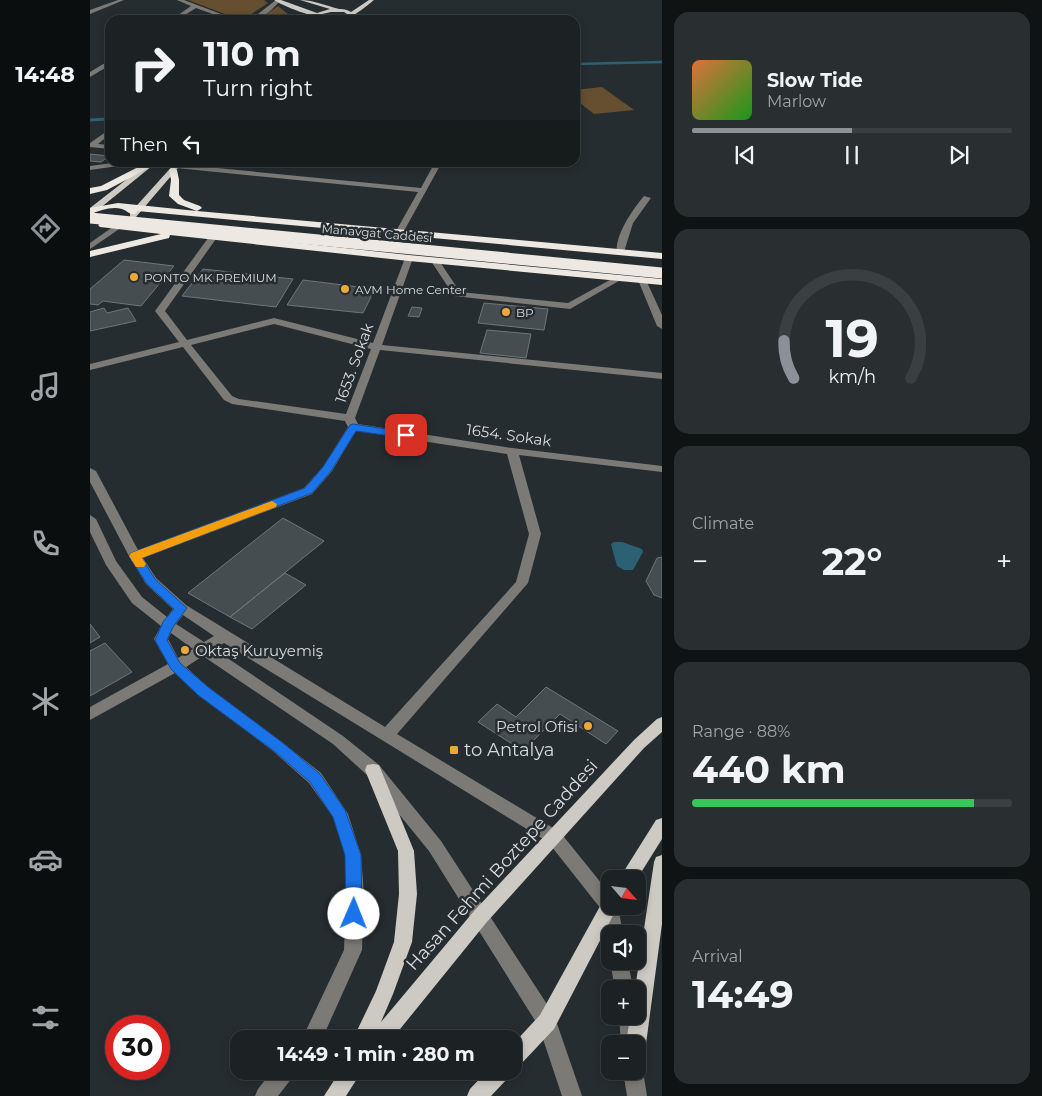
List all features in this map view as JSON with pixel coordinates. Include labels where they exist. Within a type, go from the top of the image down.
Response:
[{"type":"highway","points":[[90,191],[104,188],[143,167]]},
{"type":"highway","points":[[176,167],[174,196],[182,202],[198,208],[251,217],[662,256]]},
{"type":"highway","points":[[93,216],[112,206],[125,207],[129,218]]},
{"type":"highway","points":[[93,216],[129,218],[251,217]]},
{"type":"highway","name":"Manavgat Caddesi","points":[[93,216],[662,265]]},
{"type":"highway","name":"Manavgat Caddesi","points":[[93,216],[662,273]]},
{"type":"highway","points":[[129,218],[177,233],[435,261],[662,282]]},
{"type":"highway","points":[[90,254],[177,233]]},
{"type":"main road","points":[[277,0],[323,15]]},
{"type":"main road","points":[[302,0],[333,6],[347,13]]},
{"type":"main road","points":[[343,15],[372,0]]},
{"type":"main road","points":[[288,5],[302,15]]},
{"type":"main road","points":[[319,14],[333,6]]},
{"type":"main road","points":[[93,216],[146,167]]},
{"type":"main road","points":[[129,218],[175,167]]},
{"type":"main road","name":"Hasan Fehmi Boztepe Caddesi","points":[[386,1030],[480,917],[639,744],[662,723]]},
{"type":"main road","points":[[367,1030],[384,994],[403,942],[408,894],[406,850],[374,770]]},
{"type":"main road","points":[[633,870],[662,825]]},
{"type":"main road","points":[[637,1035],[662,862]]},
{"type":"main road","points":[[522,1049],[547,1022],[605,915]]},
{"type":"main road","points":[[477,1096],[492,1080]]},
{"type":"street","points":[[92,10],[122,0]]},
{"type":"street","points":[[179,0],[220,15]]},
{"type":"street","points":[[260,15],[272,7],[277,0]]},
{"type":"street","points":[[182,15],[195,6]]},
{"type":"street","points":[[90,64],[105,63]]},
{"type":"street","points":[[90,75],[105,65]]},
{"type":"street","points":[[91,145],[105,135]]},
{"type":"street","points":[[91,145],[105,146]]},
{"type":"street","points":[[99,168],[105,163]]},
{"type":"street","points":[[90,168],[109,167]]},
{"type":"street","points":[[186,167],[423,190]]},
{"type":"street","points":[[400,231],[436,167]]},
{"type":"street","points":[[620,252],[627,227],[634,212],[647,198]]},
{"type":"street","points":[[90,247],[129,218]]},
{"type":"street","name":"1654. Sokak","points":[[214,236],[160,311],[228,398],[236,402],[512,451],[662,469]]},
{"type":"street","name":"1653. Sokak","points":[[135,556],[308,490],[328,469],[352,423],[376,347],[409,258]]},
{"type":"street","points":[[435,261],[457,294],[570,306],[620,278]]},
{"type":"street","points":[[642,280],[662,326]]},
{"type":"street","points":[[90,367],[274,321],[376,347],[662,376]]},
{"type":"street","points":[[387,734],[522,583],[535,534],[512,451]]},
{"type":"street","points":[[90,471],[135,556],[151,582],[181,608],[554,837],[601,894]]},
{"type":"street","points":[[90,519],[110,562],[136,600],[204,650],[338,740],[374,770],[435,846],[547,1022],[572,1096]]},
{"type":"street","points":[[181,608],[168,625],[161,640],[176,666],[203,691],[278,747],[315,778],[340,814],[353,855],[355,895],[353,950],[316,1030]]},
{"type":"street","points":[[90,714],[204,650],[224,636]]},
{"type":"street","points":[[265,1096],[278,1080]]},
{"type":"street","points":[[634,1080],[636,1096]]},
{"type":"shaded area","points":[[188,0],[264,0],[268,3],[250,15],[227,15]]},
{"type":"shaded area","points":[[278,6],[289,15],[265,15]]},
{"type":"shaded area","points":[[602,87],[634,110],[594,114],[580,103],[580,89]]},
{"type":"water","points":[[622,542],[642,549],[643,552],[633,570],[624,570],[617,566],[611,544]]},
{"type":"building","points":[[90,154],[105,156],[105,159],[101,162],[90,161]]},
{"type":"building","name":"PONTO MK PREMIUM","points":[[124,260],[174,266],[141,306],[103,301],[98,305],[90,304],[90,289]]},
{"type":"building","points":[[203,269],[293,279],[276,307],[182,296]]},
{"type":"building","points":[[303,280],[359,287],[369,291],[371,297],[363,313],[287,305]]},
{"type":"building","points":[[484,303],[548,309],[544,330],[478,323]]},
{"type":"building","points":[[412,307],[422,308],[419,317],[408,316]]},
{"type":"building","points":[[104,308],[107,313],[128,308],[136,321],[90,331],[90,312]]},
{"type":"building","points":[[487,330],[531,334],[526,358],[480,353]]},
{"type":"building","points":[[283,518],[324,541],[230,617],[188,593]]},
{"type":"building","points":[[662,557],[662,598],[654,595],[646,581],[657,558]]},
{"type":"building","points":[[285,573],[306,585],[252,629],[230,617]]},
{"type":"building","points":[[90,624],[100,637],[90,643]]},
{"type":"building","points":[[105,643],[132,672],[90,696],[90,651]]},
{"type":"building","points":[[546,687],[618,731],[606,744],[560,714],[523,751],[478,722],[497,704],[516,717]]},
{"type":"waterway","points":[[580,64],[662,62]]},
{"type":"waterway","points":[[90,120],[105,119]]},
{"type":"slow traffic","points":[[140,564],[135,556],[272,504]]},
{"type":"place","name":"PONTO MK PREMIUM","points":[[134,277]]},
{"type":"place","name":"AVM Home Center","points":[[345,289]]},
{"type":"place","name":"BP","points":[[506,312]]},
{"type":"place","name":"Oktaş Kuruyemiş","points":[[185,650]]},
{"type":"place","name":"Petrol Ofisi","points":[[588,726]]},
{"type":"place","name":"to Antalya","points":[[454,750]]},
{"type":"route","points":[[354,914],[353,855],[340,814],[315,778],[278,747],[203,691],[176,666],[161,640],[168,625],[181,608],[151,582],[135,556],[308,490],[328,469],[353,427],[406,435]]}]
